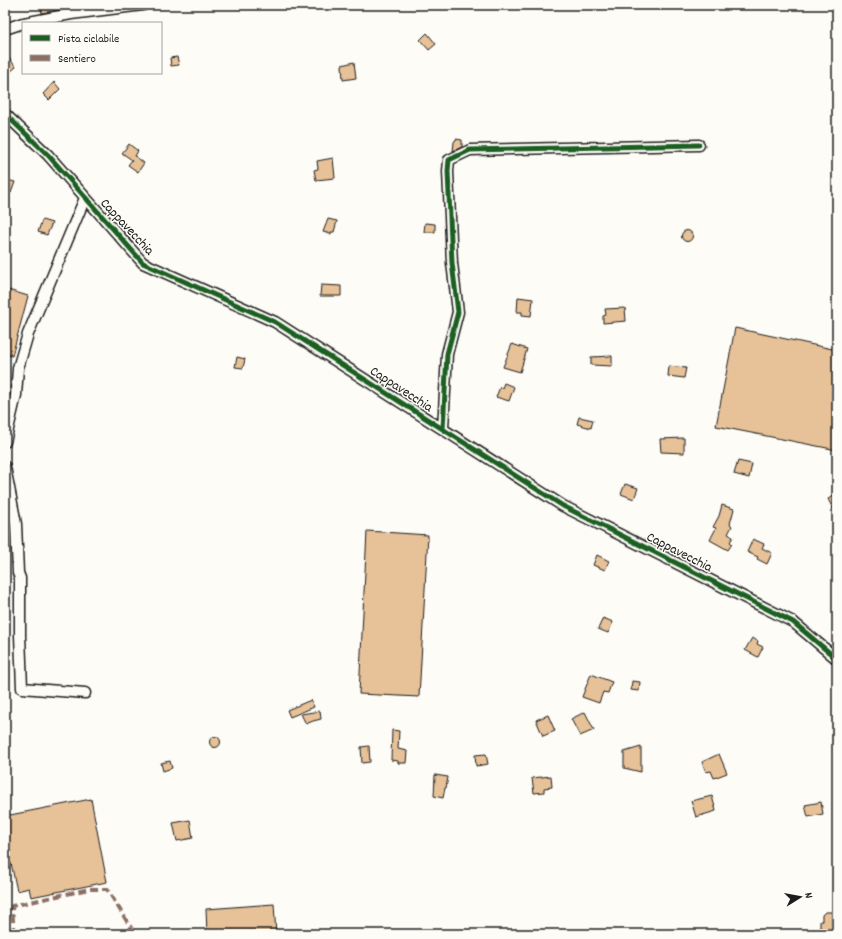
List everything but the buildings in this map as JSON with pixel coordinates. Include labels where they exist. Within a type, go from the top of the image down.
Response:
[{"type":"street","points":[[28,22],[71,14],[143,5]]},
{"type":"street","points":[[5,28],[22,23]]},
{"type":"street","name":"Cappavecchia","points":[[5,114],[48,155],[143,263],[275,322],[564,506],[793,622],[837,659]]},
{"type":"street","points":[[442,429],[447,354],[458,312],[452,263],[448,171],[449,160],[470,150],[699,145]]},
{"type":"street","points":[[5,442],[16,395],[18,368],[28,334],[85,198]]},
{"type":"street","points":[[5,467],[16,524],[18,573],[20,578],[22,688],[85,693]]},
{"type":"marked path","points":[[14,934],[12,906],[89,889],[107,889],[133,931],[133,934]]},
{"type":"cycle path","points":[[5,114],[48,155],[143,263],[275,322],[563,506],[793,622],[837,659]]},
{"type":"cycle path","points":[[443,429],[447,354],[458,312],[452,263],[448,171],[449,160],[470,150],[699,145]]}]
